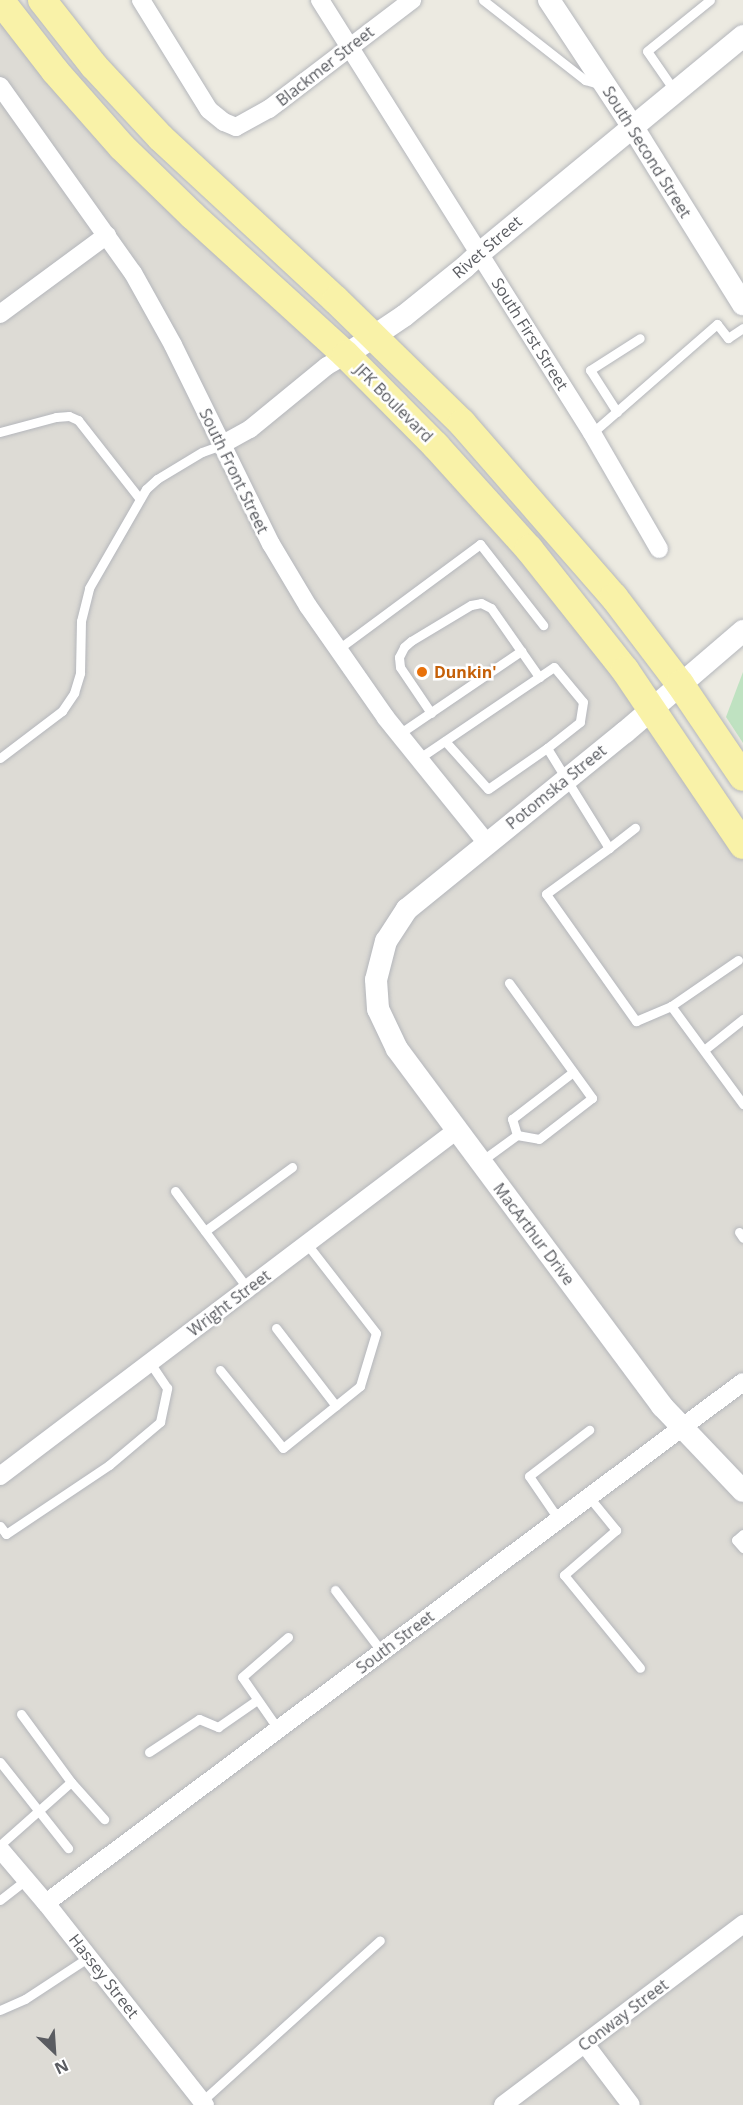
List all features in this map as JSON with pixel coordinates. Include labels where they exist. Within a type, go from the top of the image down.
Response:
[{"type":"main road","name":"JFK Boulevard","points":[[0,0],[62,79],[129,154],[346,355],[436,446],[529,549],[625,670],[743,845]]},
{"type":"main road","name":"JFK Boulevard","points":[[42,0],[94,66],[161,138],[374,336],[462,423],[572,546],[680,684],[743,777]]},
{"type":"street","name":"Blackmer Street","points":[[141,0],[209,110],[224,122],[236,127],[269,110],[412,0]]},
{"type":"street","name":"South First Street","points":[[320,0],[592,433],[660,549]]},
{"type":"street","name":"South Second Street","points":[[549,0],[632,126],[743,304]]},
{"type":"street","name":"Rivet Street","points":[[221,445],[250,429],[327,366],[374,336],[465,267],[743,36]]},
{"type":"street","name":"South Front Street","points":[[0,86],[107,235],[153,307],[270,544],[337,650],[418,759],[488,843]]},
{"type":"street","points":[[0,314],[107,235]]},
{"type":"street","name":"Potomska Street","points":[[380,953],[390,930],[407,909],[743,631]]},
{"type":"street","name":"MacArthur Drive","points":[[380,953],[376,980],[382,1022],[397,1048],[662,1406],[743,1491]]},
{"type":"street","name":"Wright Street","points":[[0,1476],[457,1131]]},
{"type":"street","name":"South Street","points":[[46,1903],[743,1382]]},
{"type":"street","name":"Hassey Street","points":[[0,1847],[89,1957],[201,2104]]},
{"type":"street","name":"Conway Street","points":[[503,2105],[743,1924]]},
{"type":"street","points":[[585,2044],[631,2105]]},
{"type":"lane","points":[[483,0],[585,80],[607,87]]},
{"type":"lane","points":[[675,91],[647,51],[710,0]]},
{"type":"lane","points":[[592,433],[717,324],[728,338],[743,328]]},
{"type":"lane","points":[[617,412],[590,370],[640,338]]},
{"type":"lane","points":[[0,432],[56,417],[69,416],[78,420],[140,499]]},
{"type":"lane","points":[[0,758],[62,711],[74,693],[80,673],[81,621],[86,596],[140,499],[157,478],[202,452],[221,445]]},
{"type":"lane","points":[[337,650],[480,544],[543,625]]},
{"type":"lane","points":[[431,713],[400,667],[399,657],[404,647],[411,641],[471,604],[481,603],[491,608],[539,677]]},
{"type":"lane","points":[[399,734],[521,651]]},
{"type":"lane","points":[[418,759],[554,667],[583,702],[580,722],[548,748],[488,789],[445,741]]},
{"type":"lane","points":[[548,748],[568,777],[609,848]]},
{"type":"lane","points":[[635,828],[546,894],[636,1021],[670,1006],[738,960]]},
{"type":"lane","points":[[480,1161],[517,1135],[539,1139],[592,1098],[509,983]]},
{"type":"lane","points":[[670,1006],[743,1104]]},
{"type":"lane","points":[[704,1050],[743,1019]]},
{"type":"lane","points":[[517,1135],[512,1119],[573,1072]]},
{"type":"lane","points":[[205,1231],[292,1167]]},
{"type":"lane","points":[[175,1191],[248,1289]]},
{"type":"lane","points":[[220,1370],[283,1448],[360,1386],[376,1332],[307,1244]]},
{"type":"lane","points":[[276,1328],[336,1406]]},
{"type":"lane","points":[[0,1526],[6,1534],[109,1465],[160,1422],[167,1388],[150,1363]]},
{"type":"lane","points":[[559,1520],[529,1476],[589,1430]]},
{"type":"lane","points":[[589,1497],[616,1530],[564,1575],[640,1668]]},
{"type":"lane","points":[[743,1534],[736,1540],[743,1548]]},
{"type":"lane","points":[[335,1590],[382,1652]]},
{"type":"lane","points":[[278,1730],[242,1677],[288,1637]]},
{"type":"lane","points":[[149,1752],[199,1719],[218,1727],[257,1700]]},
{"type":"lane","points":[[21,1714],[71,1782],[104,1819]]},
{"type":"lane","points":[[0,1762],[68,1848]]},
{"type":"lane","points":[[0,1847],[71,1782]]},
{"type":"lane","points":[[0,1900],[26,1880]]},
{"type":"lane","points":[[201,2104],[380,1940]]},
{"type":"lane","points":[[0,2010],[24,1999],[89,1957]]},
{"type":"shaded area","points":[[0,0],[10,14],[436,446],[743,845],[743,2105],[0,2105]]},
{"type":"green space","points":[[743,672],[743,743],[726,717]]},
{"type":"place","name":"Dunkin'","points":[[422,672]]}]
